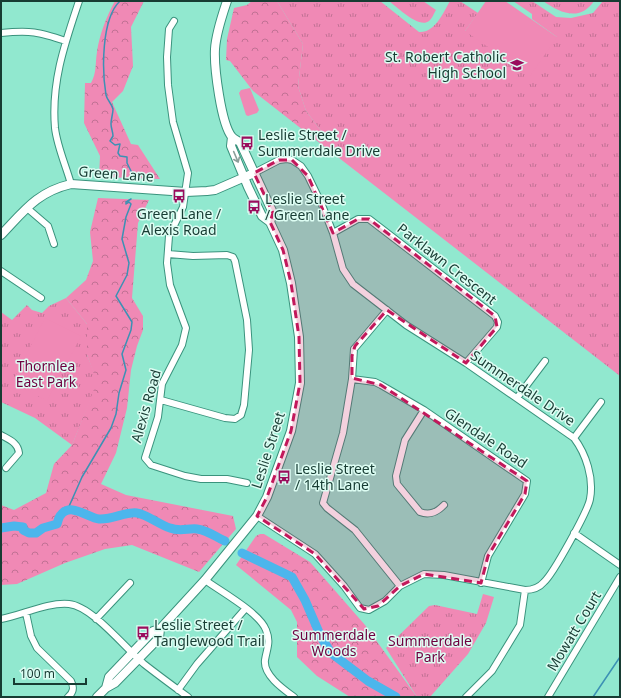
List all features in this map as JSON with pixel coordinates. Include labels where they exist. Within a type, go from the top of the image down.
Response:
[{"type":"main road","name":"Leslie Street","points":[[106,688],[109,677],[153,631],[160,629],[220,563],[257,516],[267,497],[291,431],[300,383],[299,337],[291,284],[283,250],[270,222],[262,216],[231,146],[232,137],[225,122],[216,76],[215,48],[220,22],[227,1]]},
{"type":"main road","name":"Leslie Street","points":[[232,137],[240,142],[273,213],[270,222]]},
{"type":"main road","name":"Green Lane","points":[[1,235],[39,196],[56,188],[71,184],[186,192],[215,190],[254,172]]},
{"type":"main road","name":"Leslie Street","points":[[97,697],[106,688],[115,683],[159,638],[160,629]]},
{"type":"street","points":[[71,184],[55,128],[57,70],[79,1]]},
{"type":"street","name":"Alexis Road","points":[[174,21],[169,29],[167,58],[168,85],[173,122],[188,173],[186,192],[181,213],[169,236],[167,263],[170,285],[186,328],[182,344],[162,384],[161,400],[156,427],[145,453],[145,458],[151,465],[201,480],[227,479],[247,483]]},
{"type":"street","points":[[1,33],[26,30],[40,32],[66,41]]},
{"type":"street","name":"Summerdale Drive","points":[[254,172],[279,160],[292,160],[300,166],[308,176],[333,233],[343,269],[348,278],[387,310],[574,438],[580,446],[586,459],[591,490],[586,512],[544,582],[531,590],[525,590]]},
{"type":"street","points":[[27,208],[48,226],[54,244]]},
{"type":"street","name":"Parklawn Crescent","points":[[333,233],[358,219],[369,219],[495,316],[498,322],[496,327],[466,363]]},
{"type":"street","points":[[161,400],[202,413],[235,419],[241,416],[243,412],[248,368],[247,320],[233,257],[227,255],[193,256],[168,254]]},
{"type":"street","points":[[1,271],[41,298]]},
{"type":"street","points":[[387,310],[355,346],[352,356],[352,378],[344,433],[323,502],[327,508],[360,535],[400,586]]},
{"type":"street","points":[[517,398],[544,361]]},
{"type":"street","name":"Glendale Road","points":[[352,378],[375,382],[424,410],[527,481],[525,494],[488,556],[481,583]]},
{"type":"street","points":[[574,438],[601,402]]},
{"type":"street","points":[[424,410],[405,440],[397,473],[397,484],[420,512],[436,512],[444,505]]},
{"type":"street","points":[[1,435],[15,444],[18,448],[19,454],[6,468]]},
{"type":"street","points":[[257,516],[315,554],[344,586],[360,608],[373,609],[400,586],[424,574],[444,575],[525,590],[520,625],[492,671],[466,697]]},
{"type":"street","points":[[574,533],[620,565]]},
{"type":"street","name":"Mowatt Court","points":[[548,697],[620,577]]},
{"type":"street","points":[[205,580],[246,608],[266,629],[270,643],[265,661],[268,672],[279,686],[294,697]]},
{"type":"street","points":[[96,619],[130,583]]},
{"type":"street","points":[[1,619],[67,604],[80,607],[96,619],[138,659],[188,697]]},
{"type":"street","points":[[178,690],[197,664],[246,608]]},
{"type":"street","points":[[26,613],[31,636],[37,648],[71,681],[73,686],[72,692],[68,697]]},
{"type":"highlighted area","points":[[279,160],[292,160],[308,176],[333,233],[358,219],[369,219],[495,316],[497,327],[466,363],[387,310],[355,346],[352,356],[352,378],[381,385],[527,481],[525,494],[488,556],[481,583],[424,574],[400,586],[378,606],[364,609],[315,554],[257,516],[267,497],[291,431],[300,383],[299,337],[291,283],[283,250],[270,222],[273,213],[254,173]]},
{"type":"green space","points":[[115,1],[144,1],[131,27],[133,66],[123,91],[112,102],[131,144],[138,145],[160,179],[99,177],[100,156],[84,123],[85,83],[91,83],[93,79],[101,33]]},
{"type":"green space","points":[[252,1],[277,1],[303,44],[298,86],[306,111],[322,132],[312,137],[253,91],[230,61],[226,60],[227,39],[234,8],[247,5]]},
{"type":"green space","points":[[277,1],[380,1],[419,32],[430,29],[434,26],[450,1],[460,1],[478,13],[465,31],[557,37],[532,19],[532,14],[513,1],[532,1],[556,17],[571,18],[593,13],[603,1],[620,1],[620,376],[312,137],[322,132],[306,111],[298,86],[303,44]]},
{"type":"green space","points":[[389,1],[423,1],[436,10],[429,21],[425,23],[414,20]]},
{"type":"green space","points":[[486,1],[505,1],[557,37],[530,76],[465,31]]},
{"type":"green space","points":[[543,1],[594,1],[583,12],[570,13],[556,9]]},
{"type":"green space","points":[[250,88],[259,110],[257,113],[248,116],[246,115],[239,93],[241,90]]},
{"type":"green space","points":[[98,198],[149,200],[138,223],[132,298],[143,316],[143,330],[131,370],[127,408],[116,453],[101,484],[126,495],[233,516],[236,529],[199,572],[132,545],[105,549],[65,563],[17,584],[1,585],[1,505],[14,510],[46,493],[54,464],[72,445],[97,382],[87,355],[87,324],[66,298],[86,280],[93,261],[90,232]]},
{"type":"green space","name":"Thornlea East Park","points":[[66,298],[87,324],[87,355],[98,382],[72,445],[35,418],[1,402],[1,312],[12,320],[27,305],[32,310],[42,313],[49,306]]},
{"type":"green space","points":[[45,318],[81,336],[47,401],[12,382]]},
{"type":"green space","name":"Summerdale Woods","points":[[264,534],[310,562],[365,625],[417,697],[350,697],[317,676],[297,657],[297,622],[291,610],[236,565],[256,536]]},
{"type":"green space","name":"Summerdale Park","points":[[483,594],[494,597],[486,623],[468,654],[430,697],[417,697],[386,648],[429,606],[435,605],[477,614]]},
{"type":"waterway","points":[[120,1],[109,20],[106,32],[104,46],[104,73],[106,95],[113,109],[111,124],[113,136],[110,141],[115,145],[120,144],[118,153],[120,156],[127,157],[127,163],[132,173]]},
{"type":"waterway","points":[[67,511],[82,477],[111,428],[116,414],[119,393],[126,370],[122,354],[131,330],[132,322],[116,296],[127,275],[129,263],[122,239],[126,217],[131,204],[129,202],[126,204],[126,202],[131,199]]},
{"type":"waterway","points":[[1,528],[14,526],[23,527],[23,530],[29,533],[36,533],[43,528],[57,524],[60,516],[69,510],[74,510],[99,519],[133,513],[145,515],[166,527],[174,529],[202,530],[225,541]]},
{"type":"waterway","points":[[242,553],[292,577],[305,600],[321,637],[331,653],[368,681],[396,697]]},
{"type":"waterway","points":[[593,697],[620,657]]},
{"type":"place","name":"St. Robert Catholic High School","points":[[517,65]]},
{"type":"place","name":"Leslie Street / Summerdale Drive","points":[[247,143]]},
{"type":"place","name":"Green Lane / Alexis Road","points":[[179,196]]},
{"type":"place","name":"Leslie Street / Green Lane","points":[[254,207]]},
{"type":"place","name":"Leslie Street / 14th Lane","points":[[284,477]]},
{"type":"place","name":"Leslie Street / Tanglewood Trail","points":[[143,633]]}]
